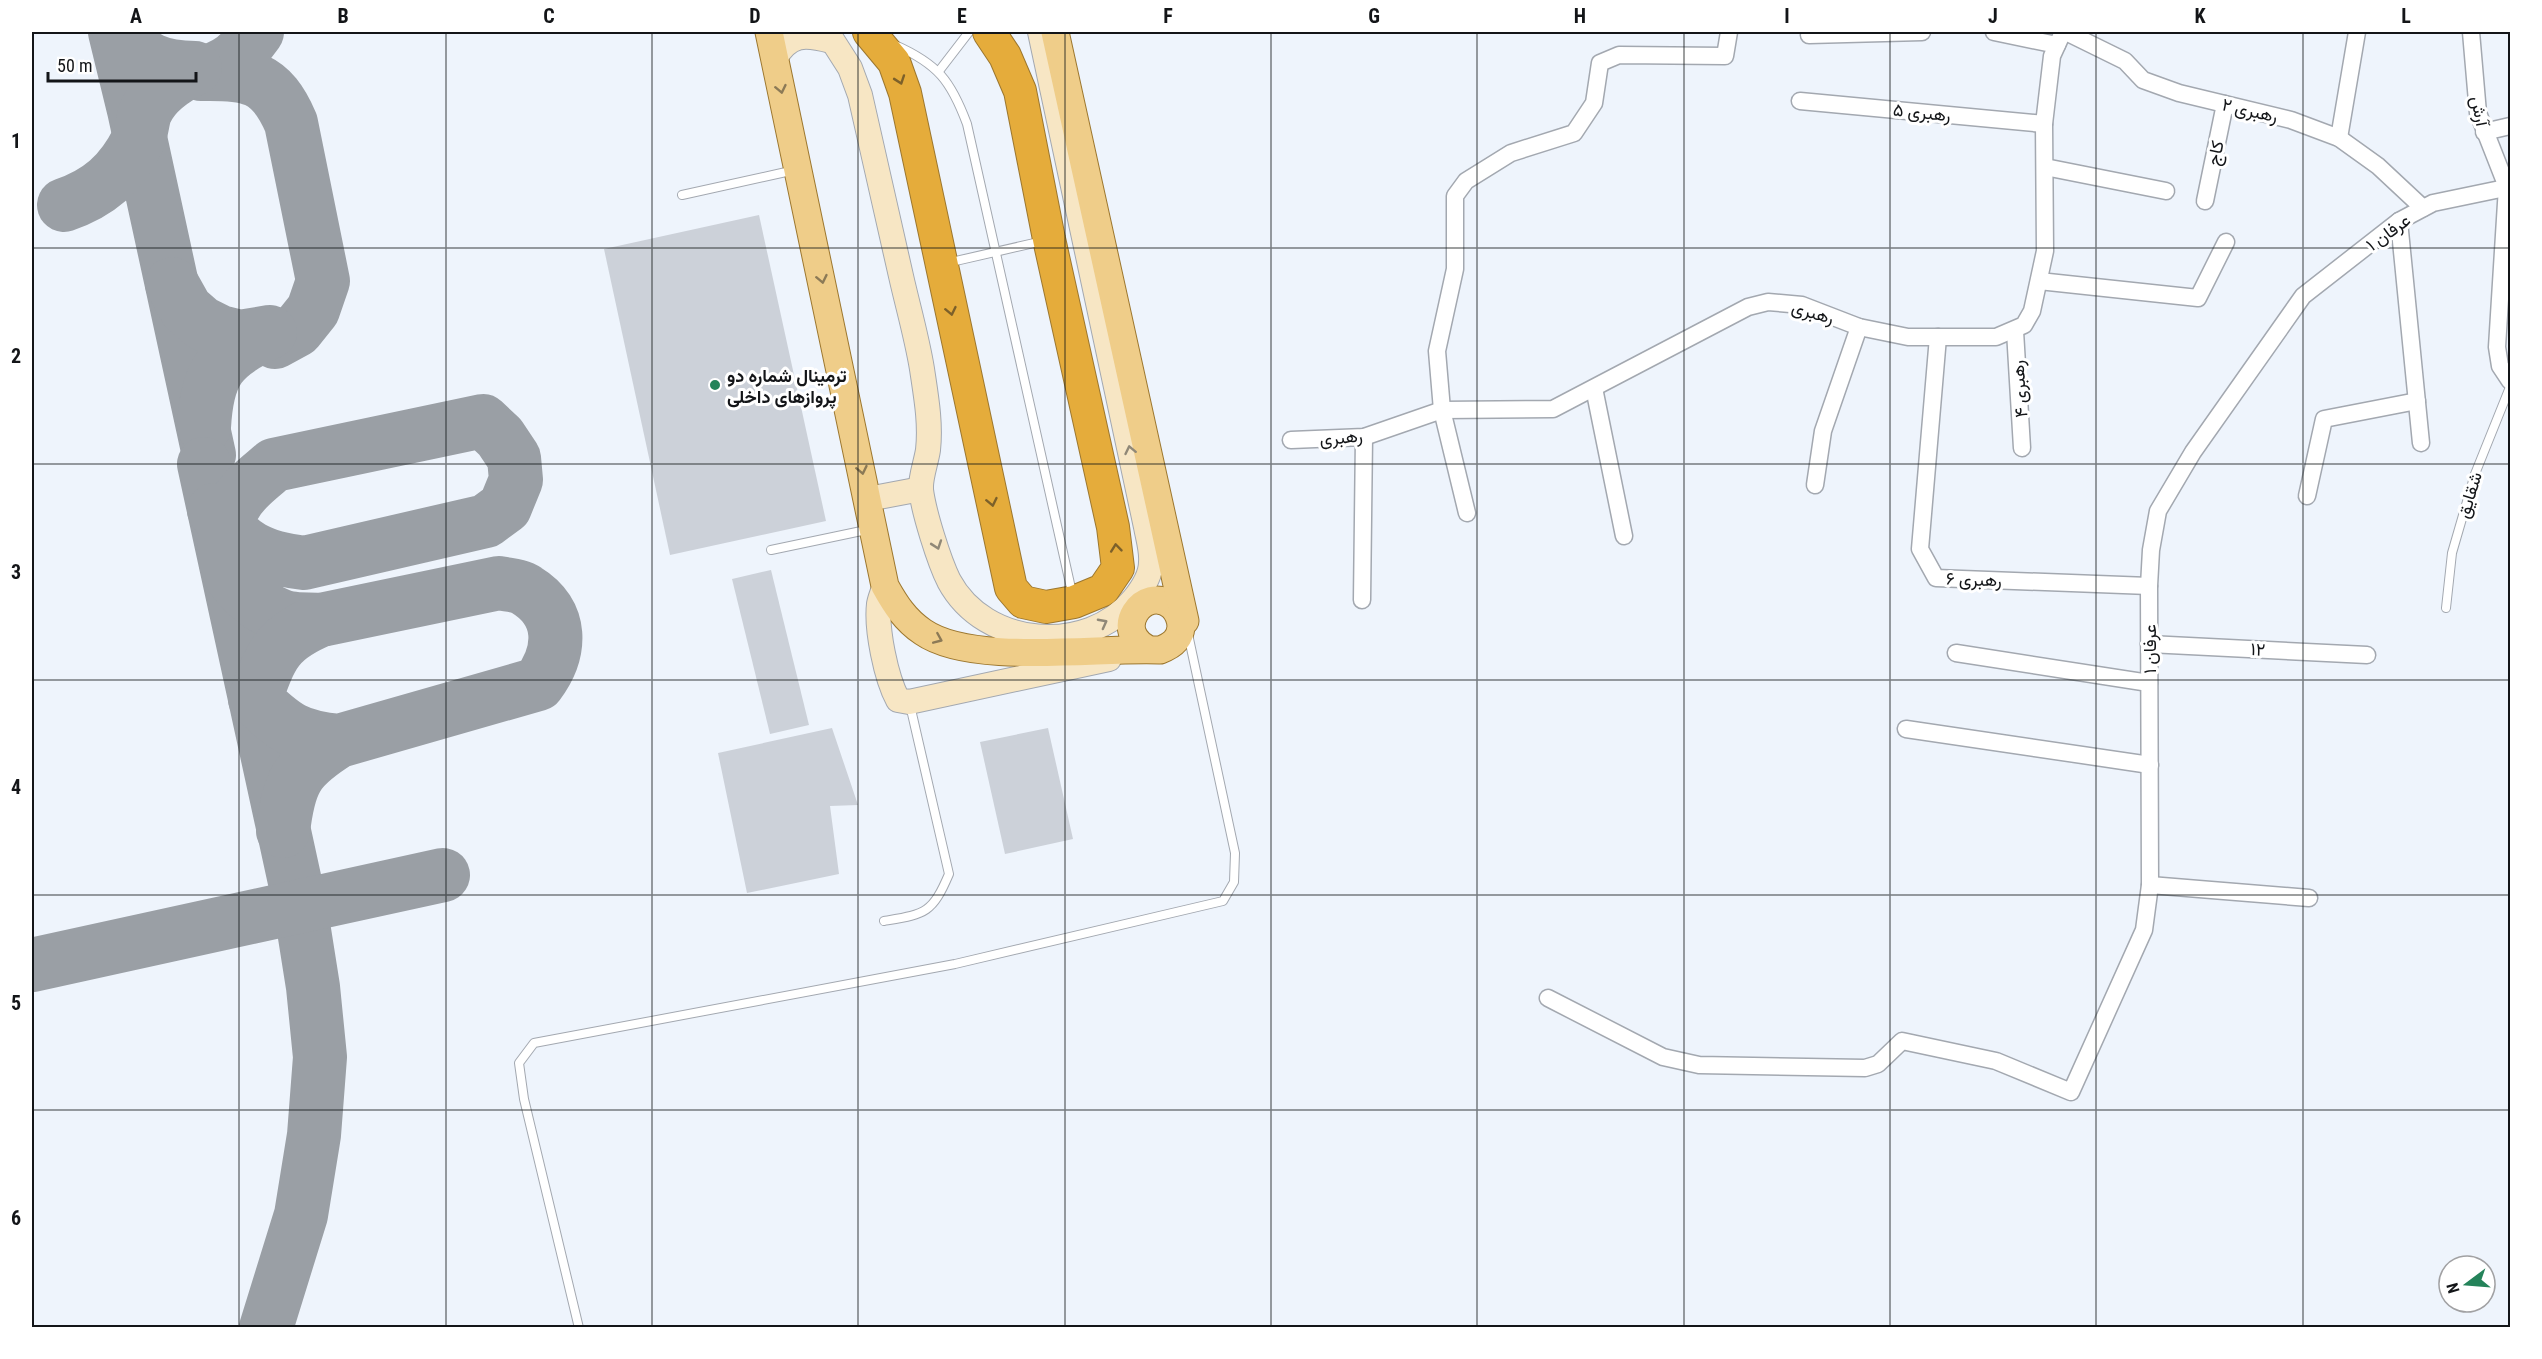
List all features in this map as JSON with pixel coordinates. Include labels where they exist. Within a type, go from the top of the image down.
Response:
[{"type":"highway","points":[[870,34],[894,63],[905,93],[1011,588],[1023,602],[1046,607],[1074,602],[1103,590],[1118,568],[1113,528],[1049,239],[1020,91],[1005,56],[988,32]]},
{"type":"main road","points":[[769,32],[885,586],[900,611],[924,633],[951,645],[987,652],[1160,650],[1176,640],[1183,621],[1055,32]]},
{"type":"main road","points":[[775,58],[783,45],[799,36],[829,36],[850,68],[860,95],[922,367],[929,418],[928,449],[921,489],[934,539],[949,581],[969,608],[993,625],[1015,633],[1046,638],[1075,635],[1103,625],[1125,609],[1143,588],[1152,564],[1040,32]]},
{"type":"main road","points":[[868,499],[921,489]]},
{"type":"main road","points":[[885,586],[879,602],[879,621],[890,686],[898,700],[909,702],[1150,650]]},
{"type":"main road","points":[[1150,650],[1141,646],[1134,638],[1131,629],[1136,610],[1152,600],[1162,601],[1171,605],[1183,621]]},
{"type":"street","points":[[1467,513],[1442,410],[1437,351],[1455,269],[1455,196],[1466,181],[1511,153],[1574,134],[1594,103],[1600,63],[1619,55],[1725,56],[1729,32]]},
{"type":"street","points":[[1809,35],[1922,32]]},
{"type":"street","name":"رهبری ۲","points":[[1994,32],[2062,36],[2126,61],[2143,80],[2179,93],[2291,120],[2339,138],[2378,166],[2423,208]]},
{"type":"street","points":[[2339,138],[2357,32]]},
{"type":"street","name":"آرش","points":[[2471,32],[2478,113],[2484,132],[2509,187]]},
{"type":"street","points":[[2015,331],[2024,325],[2032,311],[2046,251],[2044,124],[2052,56],[2062,36]]},
{"type":"street","name":"رهبری ۵","points":[[1800,101],[2044,124]]},
{"type":"street","name":"کاج","points":[[2205,201],[2225,104]]},
{"type":"street","points":[[2484,132],[2511,126]]},
{"type":"street","points":[[2045,167],[2166,191]]},
{"type":"street","points":[[2509,187],[2497,347],[2500,366],[2510,383]]},
{"type":"street","name":"عرفان ۱","points":[[1548,998],[1664,1057],[1699,1065],[1864,1068],[1878,1064],[1902,1041],[1996,1061],[2071,1092],[2144,930],[2150,885],[2149,586],[2151,550],[2158,511],[2193,452],[2303,296],[2399,221],[2423,208],[2433,203],[2509,187]]},
{"type":"street","points":[[2399,221],[2421,443]]},
{"type":"street","points":[[2039,281],[2198,298],[2226,242]]},
{"type":"street","name":"رهبری","points":[[1292,440],[1364,437],[1442,410],[1553,408],[1748,308],[1768,302],[1802,305],[1859,327],[1908,338],[1996,337],[2015,331]]},
{"type":"street","points":[[1815,485],[1823,431],[1859,327]]},
{"type":"street","name":"رهبری ۴","points":[[2015,331],[2022,448]]},
{"type":"street","name":"رهبری ۶","points":[[1938,337],[1920,549],[1936,578],[2149,586]]},
{"type":"street","points":[[1594,388],[1624,536]]},
{"type":"street","points":[[2307,496],[2324,419],[2417,401]]},
{"type":"street","points":[[1362,600],[1364,437]]},
{"type":"street","name":"۱۲","points":[[2149,644],[2367,655]]},
{"type":"street","points":[[1956,653],[2149,683]]},
{"type":"street","points":[[1906,729],[2150,765]]},
{"type":"street","points":[[2150,885],[2309,898]]},
{"type":"lane","points":[[939,71],[969,32]]},
{"type":"lane","points":[[870,34],[903,49],[939,71],[956,96],[967,124],[1074,602]]},
{"type":"lane","points":[[682,195],[798,169]]},
{"type":"lane","points":[[942,264],[1049,239]]},
{"type":"lane","name":"شقایق","points":[[2446,608],[2452,553],[2475,474],[2510,383]]},
{"type":"lane","points":[[771,550],[874,529]]},
{"type":"lane","points":[[579,1328],[524,1099],[519,1063],[534,1043],[955,964],[1223,901],[1234,882],[1235,853],[1183,621]]},
{"type":"lane","points":[[884,921],[922,915],[939,898],[950,874],[909,702]]},
{"type":"building","name":"ترمینال شماره دو پروازهای داخلی","points":[[759,215],[826,521],[670,555],[604,249]]},
{"type":"building","points":[[771,570],[809,725],[770,734],[732,579]]},
{"type":"building","points":[[832,728],[858,805],[830,806],[839,874],[747,893],[718,753]]},
{"type":"building","points":[[1048,728],[1073,839],[1005,854],[980,742]]},
{"type":"taxiway","points":[[115,32],[209,455]]},
{"type":"taxiway","points":[[64,205],[88,195],[108,181],[124,163],[138,140],[145,113],[154,98],[173,81],[195,68],[171,66],[152,60],[136,49],[119,32]]},
{"type":"taxiway","points":[[257,32],[234,59],[201,74],[232,75],[256,80],[275,95],[291,123],[323,281],[313,310],[297,330],[275,342]]},
{"type":"taxiway","points":[[172,284],[186,309],[202,323],[220,332],[240,337],[270,332],[239,349],[219,368],[209,392],[204,427]]},
{"type":"taxiway","points":[[214,510],[224,523],[233,533],[252,548],[274,557],[304,563],[486,521],[505,507],[516,480],[514,458],[500,437],[483,421],[274,465],[246,490],[230,514],[228,520],[226,527],[225,534],[226,562],[234,580],[251,598],[270,611],[289,618],[321,620]]},
{"type":"taxiway","points":[[204,464],[300,905],[313,987],[320,1057],[314,1135],[301,1215],[266,1328]]},
{"type":"taxiway","points":[[283,831],[288,800],[297,777],[313,759],[339,741],[538,684],[552,659],[555,646],[553,621],[547,610],[538,599],[523,588],[499,583],[321,620],[294,634],[277,650],[255,699],[292,729],[312,737],[339,741]]},
{"type":"taxiway","points":[[32,965],[443,875]]},
{"type":"place","name":"ترمینال شماره دو پروازهای داخلی","points":[[715,385]]}]
